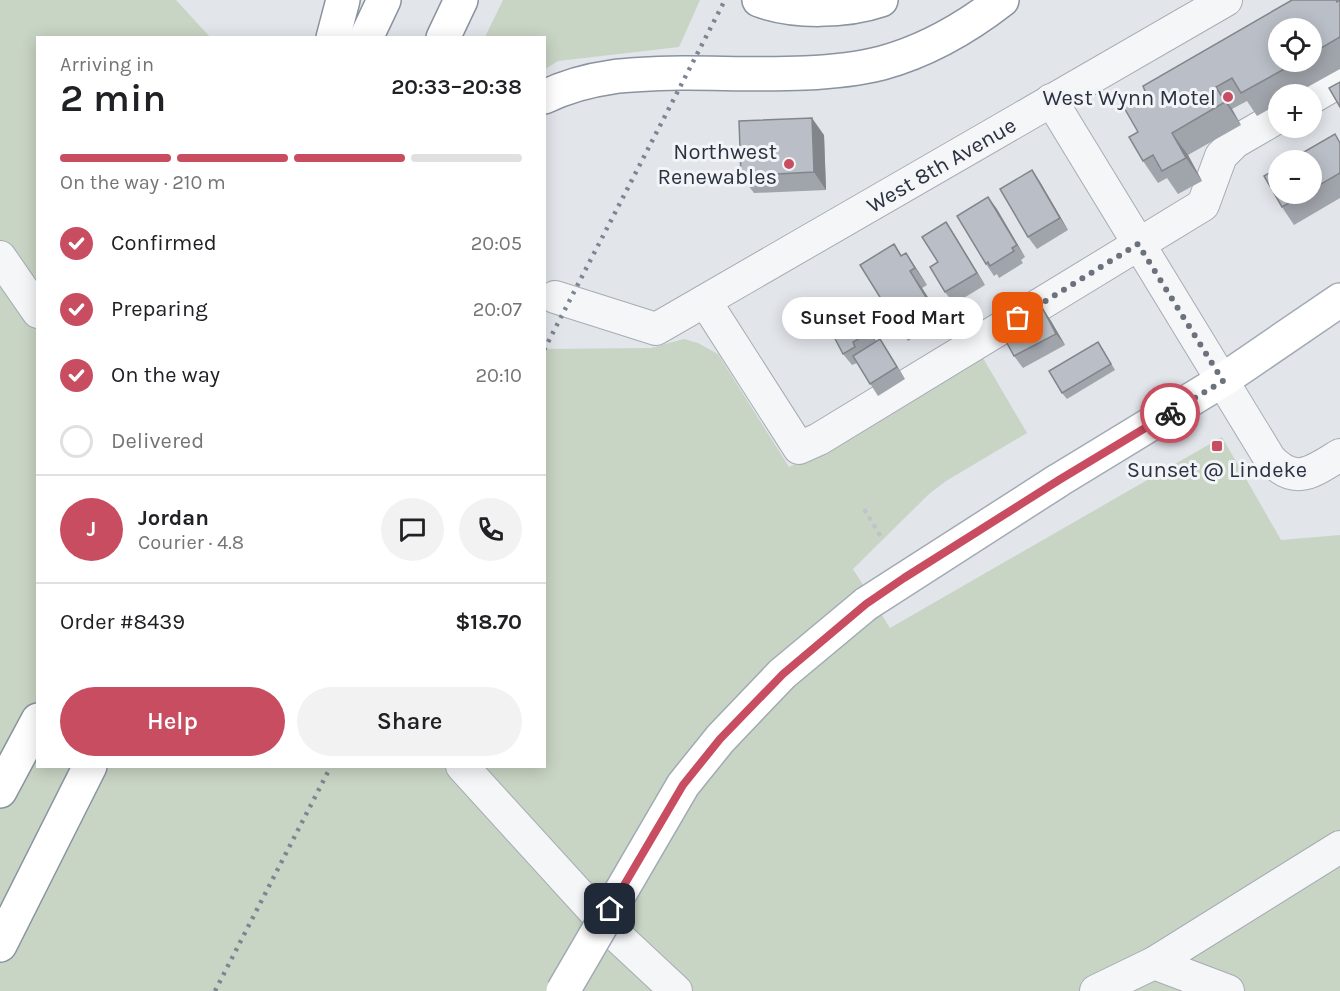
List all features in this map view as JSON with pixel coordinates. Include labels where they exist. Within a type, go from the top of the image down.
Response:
[{"type":"main road","points":[[333,36],[342,0]]},
{"type":"main road","points":[[367,36],[384,0]]},
{"type":"main road","points":[[444,36],[461,0]]},
{"type":"main road","points":[[759,0],[801,8],[835,10],[881,0]]},
{"type":"main road","points":[[546,96],[583,82],[623,74],[833,71],[882,63],[958,31],[1002,0]]},
{"type":"main road","points":[[563,991],[683,785],[720,739],[783,674],[866,604],[1059,480],[1223,381],[1340,300]]},
{"type":"main road","points":[[0,791],[36,724]]},
{"type":"main road","points":[[0,945],[89,768]]},
{"type":"street","name":"West 8th Avenue","points":[[555,297],[656,329],[1226,0]]},
{"type":"street","points":[[1322,92],[1340,81]]},
{"type":"street","points":[[1051,100],[1270,459],[1282,471],[1296,475],[1314,470],[1340,455]]},
{"type":"street","points":[[705,301],[799,448],[819,440],[1203,205],[1221,156],[1235,142],[1268,123]]},
{"type":"street","points":[[0,257],[36,309]]},
{"type":"street","points":[[464,768],[615,934],[676,991]]},
{"type":"street","points":[[1096,991],[1154,963],[1340,847]]},
{"type":"street","points":[[1154,963],[1228,991]]},
{"type":"path","points":[[864,509],[881,537]]},
{"type":"green space","points":[[0,0],[176,0],[209,36],[36,36],[36,768],[546,768],[546,349],[651,348],[684,339],[698,343],[718,354],[789,467],[980,353],[1027,433],[946,481],[929,494],[853,569],[890,628],[1222,437],[1281,540],[1340,535],[1340,991],[0,991]]},
{"type":"green space","points":[[503,0],[700,0],[679,47],[558,61],[546,68],[546,36],[485,36]]},
{"type":"building","points":[[1292,0],[1336,0],[1337,2],[1340,0],[1340,37],[1322,48],[1322,18],[1268,18],[1268,72],[1279,72],[1241,93],[1232,78],[1216,87],[1225,102],[1172,133],[1186,158],[1162,171],[1153,155],[1143,161],[1129,137],[1138,132],[1122,104],[1145,91],[1143,86]]},
{"type":"building","points":[[1340,82],[1340,107],[1329,88]]},
{"type":"building","points":[[812,118],[814,172],[741,176],[739,121]]},
{"type":"building","points":[[1335,134],[1340,143],[1340,173],[1322,184],[1322,150],[1307,150]]},
{"type":"building","points":[[1032,170],[1060,218],[1028,237],[1000,189]]},
{"type":"building","points":[[988,197],[1017,245],[1012,248],[1014,251],[990,266],[988,262],[986,264],[957,216]]},
{"type":"building","points":[[946,222],[977,273],[945,292],[930,267],[938,262],[922,237]]},
{"type":"building","points":[[894,244],[901,256],[906,253],[915,268],[910,271],[929,302],[896,323],[860,265]]},
{"type":"building","points":[[854,306],[869,333],[853,342],[855,347],[843,354],[831,331],[834,329],[829,320]]},
{"type":"building","points":[[1043,309],[1056,334],[1014,356],[1001,332]]},
{"type":"building","points":[[880,339],[897,367],[870,384],[853,356]]},
{"type":"building","points":[[1098,342],[1111,364],[1062,393],[1049,371]]},
{"type":"railway","points":[[546,346],[725,0]]},
{"type":"railway","points":[[215,991],[330,768]]},
{"type":"way so far","points":[[1018,318],[1138,244],[1223,381],[1170,413]]},
{"type":"place","name":"West Wynn Motel","points":[[1228,97]]},
{"type":"place","name":"Northwest Renewables","points":[[789,164]]},
{"type":"place","name":"Sunset Food Mart","points":[[1018,318]]},
{"type":"place","name":"Sunset @ Lindeke","points":[[1217,446]]},
{"type":"route","points":[[610,909],[683,785],[720,739],[783,674],[866,604],[904,578],[1170,413]]}]
